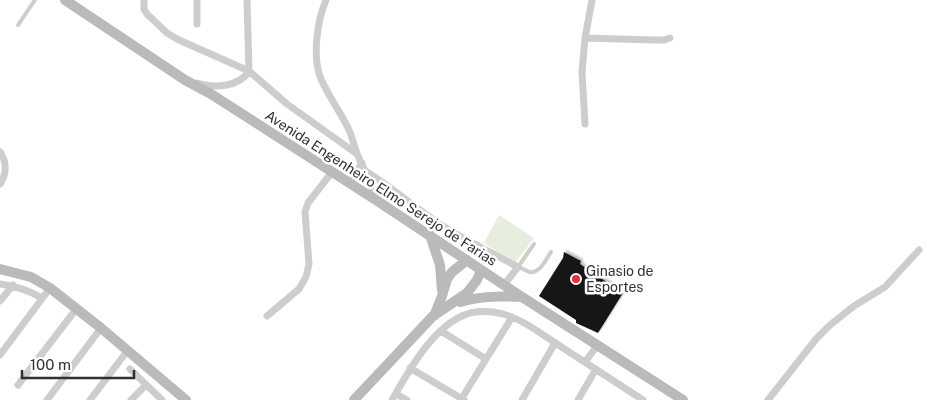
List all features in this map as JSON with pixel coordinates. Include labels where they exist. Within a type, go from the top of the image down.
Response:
[{"type":"main road","name":"Avenida Engenheiro Elmo Serejo de Farias","points":[[65,0],[683,400]]},
{"type":"main road","points":[[430,235],[440,265],[442,296]]},
{"type":"main road","points":[[433,316],[447,279],[452,272],[467,260]]},
{"type":"main road","points":[[0,269],[31,277],[50,288],[77,308],[186,400]]},
{"type":"main road","points":[[354,400],[433,316],[467,293],[477,280],[481,270]]},
{"type":"main road","points":[[452,304],[473,298],[490,296],[522,296]]},
{"type":"street","points":[[144,0],[146,14],[168,33],[249,71],[287,104],[357,154]]},
{"type":"street","points":[[197,0],[197,24]]},
{"type":"street","points":[[188,81],[210,86],[229,84],[243,78],[249,71],[247,0]]},
{"type":"street","points":[[326,0],[320,19],[316,54],[317,67],[321,79],[348,129],[379,202]]},
{"type":"street","points":[[585,124],[582,72],[585,38],[592,0]]},
{"type":"street","points":[[585,38],[653,40],[670,38]]},
{"type":"street","points":[[0,152],[5,160],[6,169],[5,176],[0,184]]},
{"type":"street","points":[[349,183],[362,163]]},
{"type":"street","points":[[268,316],[298,289],[306,277],[309,264],[305,212],[308,202],[332,172]]},
{"type":"street","points":[[367,172],[447,228],[518,267],[504,284]]},
{"type":"street","points":[[768,400],[823,331],[854,306],[883,289],[919,250]]},
{"type":"street","points":[[0,284],[25,289],[42,298]]},
{"type":"street","points":[[0,301],[13,286]]},
{"type":"street","points":[[0,355],[50,288]]},
{"type":"street","points":[[18,385],[77,308]]},
{"type":"street","points":[[407,400],[394,397],[410,368],[427,346],[441,331],[460,317],[476,312],[495,313],[512,317],[527,324],[640,399]]},
{"type":"street","points":[[410,368],[463,399],[512,317]]},
{"type":"street","points":[[47,400],[101,328]]},
{"type":"street","points":[[441,331],[486,359]]},
{"type":"street","points":[[522,400],[555,343]]},
{"type":"street","points":[[586,362],[597,346]]},
{"type":"street","points":[[90,400],[128,350]]},
{"type":"street","points":[[130,369],[162,400]]},
{"type":"street","points":[[578,400],[596,370]]},
{"type":"street","points":[[132,400],[146,385]]},
{"type":"lane","points":[[18,25],[35,0]]},
{"type":"lane","points":[[534,244],[518,267],[534,272],[538,270],[551,252]]},
{"type":"green space","points":[[499,215],[534,238],[515,263],[484,243]]},
{"type":"building","name":"Ginasio de Esportes","points":[[564,252],[581,261],[580,264],[623,293],[598,333],[576,323],[576,320],[539,296],[563,258]]},
{"type":"place","name":"Ginasio de Esportes","points":[[576,279]]}]
